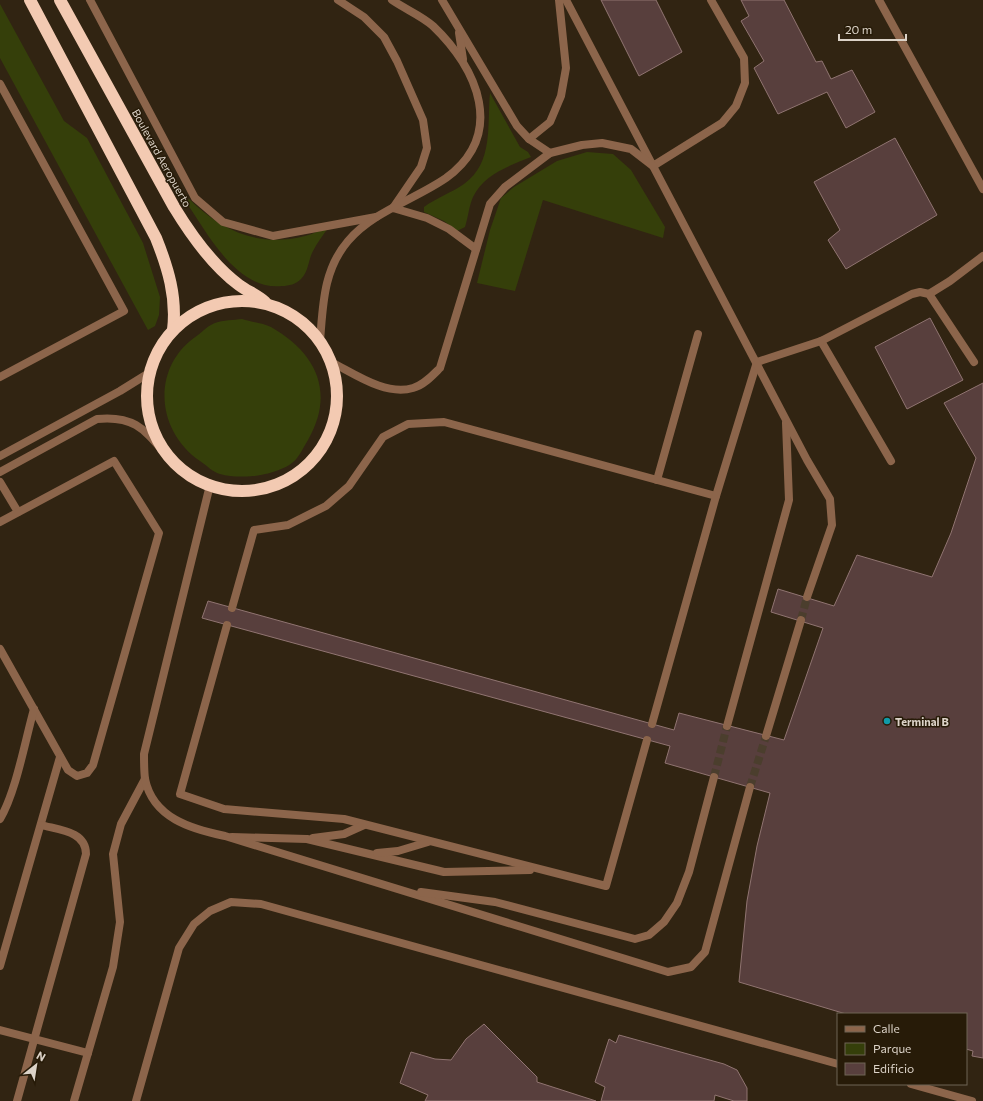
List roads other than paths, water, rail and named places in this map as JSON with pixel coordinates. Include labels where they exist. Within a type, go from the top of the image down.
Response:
[{"type":"highway","points":[[30,0],[156,238],[163,256],[173,292],[175,310],[173,330]]},
{"type":"highway","name":"Boulevard Aeropuerto","points":[[60,0],[188,230],[221,268],[239,285],[269,305],[291,314],[303,323],[320,341],[331,362],[337,388],[335,417],[324,445],[305,468],[287,480],[266,488],[236,491],[210,486],[194,478],[170,459],[154,434],[149,420],[146,390],[149,373],[159,347],[173,330],[191,315],[218,304],[248,301],[269,305]]},
{"type":"street","points":[[90,0],[195,198],[223,222],[273,236],[376,217]]},
{"type":"street","points":[[338,0],[364,16],[384,37],[397,61],[423,120],[427,148],[421,166],[393,208]]},
{"type":"street","points":[[392,0],[432,25],[463,60]]},
{"type":"street","points":[[442,0],[517,126],[529,139],[550,153]]},
{"type":"street","points":[[529,139],[550,122],[561,96],[566,68],[559,0]]},
{"type":"street","points":[[566,0],[757,362],[786,420],[830,499],[832,525],[807,597]]},
{"type":"street","points":[[653,166],[722,123],[736,106],[745,83],[744,58],[711,0]]},
{"type":"street","points":[[879,0],[983,189]]},
{"type":"street","points":[[320,341],[326,283],[332,264],[348,241],[376,217],[418,196],[447,177],[467,160],[479,135],[481,114],[476,90],[463,60],[458,27]]},
{"type":"street","points":[[0,84],[124,311],[0,377]]},
{"type":"street","points":[[331,362],[386,389],[413,388],[428,380],[440,368],[490,204],[497,194],[550,153],[582,145],[602,143],[631,149],[653,166]]},
{"type":"street","points":[[393,208],[427,218],[449,229],[476,249]]},
{"type":"street","points":[[757,362],[821,341],[912,294],[920,292],[929,294],[950,282],[983,256]]},
{"type":"street","points":[[929,294],[974,362]]},
{"type":"street","points":[[657,480],[698,334]]},
{"type":"street","points":[[821,341],[891,461]]},
{"type":"street","points":[[652,724],[716,496],[757,362]]},
{"type":"street","points":[[0,456],[120,391],[149,373]]},
{"type":"street","points":[[0,472],[97,419],[111,418],[130,421],[146,431],[170,459]]},
{"type":"street","points":[[728,726],[789,500],[786,420]]},
{"type":"street","points":[[232,608],[254,530],[288,525],[326,506],[349,486],[383,437],[408,424],[444,422],[716,496]]},
{"type":"street","points":[[0,522],[114,461],[159,533],[93,765],[87,774],[77,776],[68,770],[0,649]]},
{"type":"street","points":[[0,482],[18,512]]},
{"type":"street","points":[[210,486],[144,754],[145,779],[154,801],[172,818],[194,829],[225,836],[668,972],[691,967],[705,952],[750,787]]},
{"type":"street","points":[[766,736],[801,620]]},
{"type":"street","points":[[227,625],[180,794],[224,809],[337,818],[606,886],[647,740]]},
{"type":"street","points":[[0,819],[5,810],[12,789],[34,709]]},
{"type":"street","points":[[0,966],[42,825],[60,756]]},
{"type":"street","points":[[398,889],[495,902],[635,939],[649,935],[664,922],[677,903],[689,872],[714,777]]},
{"type":"street","points":[[74,1101],[113,967],[120,922],[113,854],[121,824],[145,779]]},
{"type":"street","points":[[17,1101],[86,854],[86,846],[83,840],[77,835],[42,825]]},
{"type":"street","points":[[225,836],[307,839],[344,834],[364,825]]},
{"type":"street","points":[[307,839],[444,872],[541,869]]},
{"type":"street","points":[[372,854],[398,851],[429,841]]},
{"type":"street","points":[[136,1101],[178,948],[194,924],[210,910],[231,902],[261,904],[837,1064]]},
{"type":"street","points":[[0,1030],[88,1053]]},
{"type":"street","points":[[915,1085],[972,1101]]},
{"type":"tunnel","points":[[801,620],[807,597]]},
{"type":"tunnel","points":[[714,777],[727,726]]},
{"type":"tunnel","points":[[750,787],[766,736]]},
{"type":"place","name":"Terminal B","points":[[887,721]]}]
